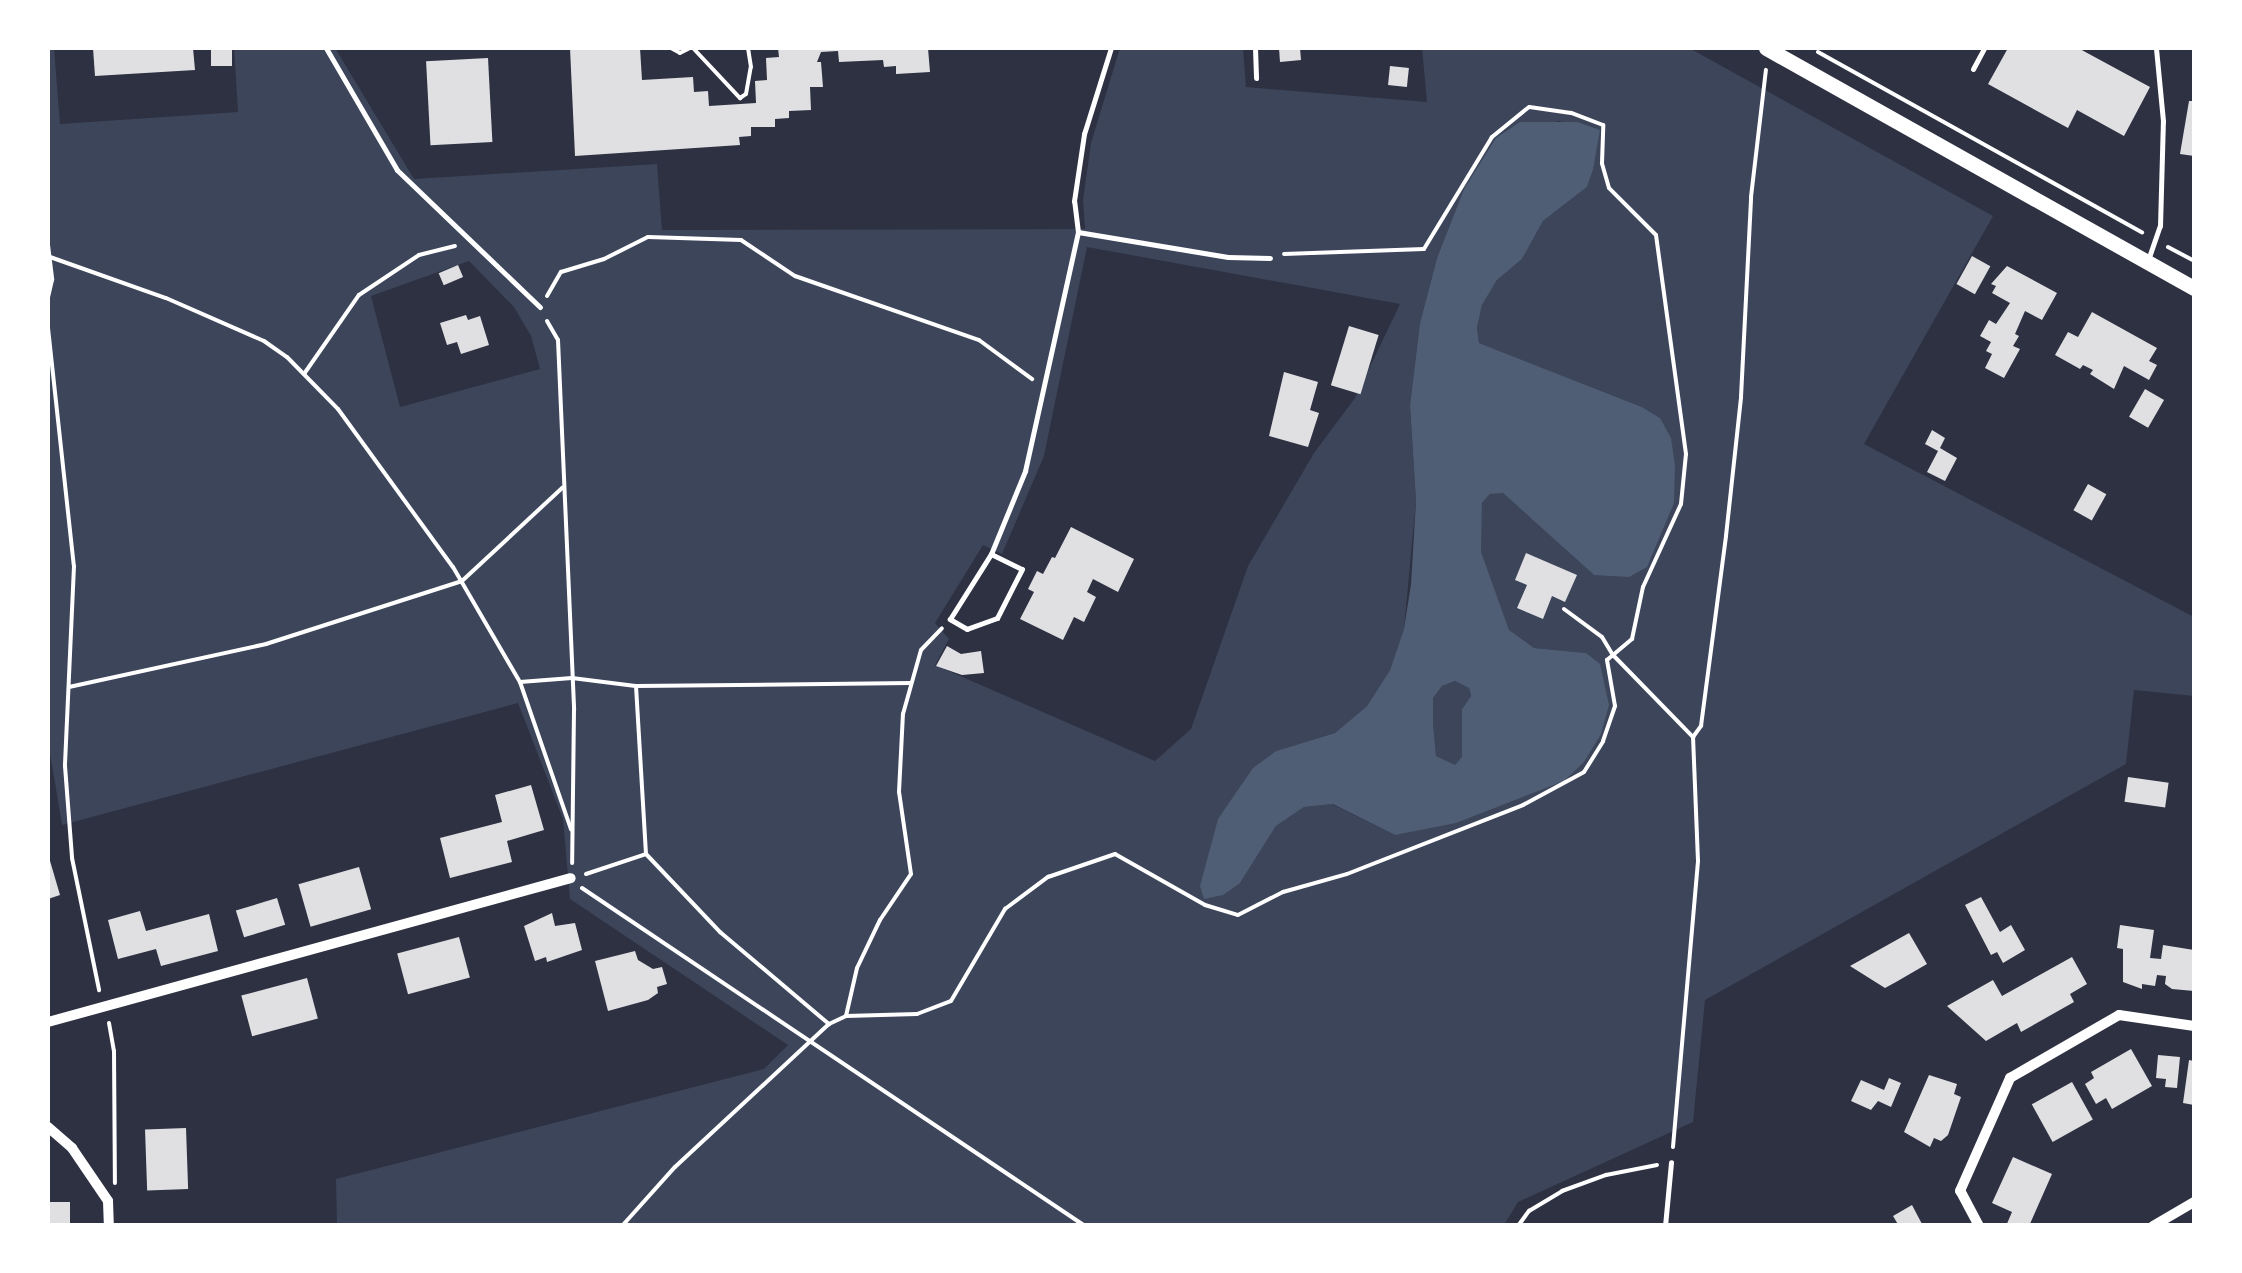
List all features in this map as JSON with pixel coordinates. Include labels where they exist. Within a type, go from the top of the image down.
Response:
[{"type":"main road","points":[[1771,50],[2194,288]]},
{"type":"street","points":[[48,1022],[572,878]]},
{"type":"street","points":[[1979,1226],[1960,1191],[2010,1078],[2118,1015],[2194,1026]]},
{"type":"street","points":[[48,1127],[72,1148],[108,1201],[109,1226]]},
{"type":"street","points":[[2153,1226],[2194,1202]]},
{"type":"lane","points":[[326,48],[396,170],[540,308]]},
{"type":"lane","points":[[991,554],[1022,569],[997,618],[967,629],[950,620],[991,554],[1025,471],[1078,232],[1074,202],[1084,134],[1111,48]]},
{"type":"lane","points":[[1255,48],[1256,78]]},
{"type":"lane","points":[[1972,69],[1984,48]]},
{"type":"lane","points":[[2146,262],[2158,242],[2162,121],[2156,48]]},
{"type":"lane","points":[[1078,232],[1228,257],[1270,258]]},
{"type":"lane","points":[[1665,1226],[1671,1162]]},
{"type":"path","points":[[671,48],[680,53],[692,48],[740,98],[746,94],[751,67],[748,48]]},
{"type":"path","points":[[1810,48],[2194,260]]},
{"type":"path","points":[[1518,1226],[1530,1212],[1562,1191],[1606,1174],[1671,1162],[1698,861],[1693,736],[1701,726],[1741,397],[1751,197],[1763,76],[1771,50]]},
{"type":"path","points":[[622,1226],[675,1166],[829,1024],[846,1016],[917,1014],[951,1002],[1005,908],[1048,877],[1115,854],[1205,905],[1238,915],[1283,892],[1346,874],[1523,805],[1584,772],[1603,741],[1615,706],[1607,660],[1632,639],[1643,587],[1681,504],[1686,454],[1656,235],[1609,188],[1602,163],[1603,125],[1571,113],[1529,107],[1492,137],[1424,249],[1289,252],[1270,258]]},
{"type":"path","points":[[1044,388],[979,340],[795,276],[741,240],[648,237],[604,259],[560,272],[540,308],[558,340],[572,678],[572,878],[591,896],[1084,1226]]},
{"type":"path","points":[[304,374],[360,295],[419,254],[471,242]]},
{"type":"path","points":[[48,245],[48,298]]},
{"type":"path","points":[[50,257],[166,298],[264,341],[304,374],[363,438],[462,581],[520,682],[572,833]]},
{"type":"path","points":[[48,328],[74,566],[65,766],[72,858],[114,1051],[117,1176],[108,1201]]},
{"type":"path","points":[[68,687],[266,644],[462,581],[563,487]]},
{"type":"path","points":[[1564,609],[1602,637],[1613,655],[1693,736]]},
{"type":"path","points":[[846,1016],[858,968],[880,920],[910,874],[899,792],[903,714],[921,650],[950,620]]},
{"type":"path","points":[[520,682],[572,678],[636,686],[912,682]]},
{"type":"path","points":[[636,686],[646,854],[720,932],[829,1024]]},
{"type":"path","points":[[572,878],[646,854]]},
{"type":"shaded area","points":[[48,48],[54,48],[60,124],[238,112],[234,48],[335,48],[414,179],[657,164],[662,230],[1085,229],[1083,200],[1091,143],[1120,48],[1243,48],[1246,87],[1427,102],[1422,48],[1689,48],[1993,216],[1864,444],[2194,617],[2194,696],[2134,690],[2126,764],[1705,1000],[1693,1122],[1518,1202],[1504,1225],[337,1225],[336,1179],[764,1069],[788,1045],[570,899],[563,819],[518,703],[62,825],[48,741]],"holes":[[[1558,121],[1599,130],[1587,187],[1543,221],[1522,259],[1497,280],[1482,305],[1477,328],[1479,343],[1642,407],[1660,418],[1594,575],[1502,492],[1490,494],[1482,503],[1480,552],[1509,631],[1534,648],[1585,653],[1395,835],[1332,804],[1304,807],[1276,826],[1240,883],[1276,751],[1335,733],[1367,706],[1390,670],[1404,629],[1416,501],[1410,405],[1420,323],[1437,258],[1464,189]],[[1087,247],[1400,304],[1355,398],[1314,453],[1248,566],[1191,729],[1155,761],[935,665],[949,639],[935,623],[983,545],[1002,554],[1044,456]],[[469,261],[514,307],[531,336],[540,369],[400,407],[371,296]]]},
{"type":"shaded area","points":[[1520,122],[1577,122],[1600,130],[1587,187],[1543,221],[1522,259],[1497,280],[1482,305],[1477,328],[1479,343],[1642,407],[1660,418],[1671,438],[1674,503],[1647,567],[1629,577],[1594,575],[1503,493],[1490,494],[1482,503],[1481,552],[1509,630],[1534,648],[1586,653],[1600,664],[1609,705],[1601,734],[1584,762],[1564,781],[1456,823],[1395,835],[1333,804],[1304,807],[1276,826],[1240,883],[1223,895],[1204,899],[1200,886],[1218,819],[1253,768],[1276,751],[1335,733],[1367,706],[1390,670],[1404,629],[1411,584],[1416,501],[1410,405],[1420,323],[1437,258],[1464,189],[1496,138]],"holes":[[[1455,681],[1469,688],[1471,696],[1462,709],[1462,757],[1455,765],[1436,756],[1433,698],[1442,686]]]},
{"type":"shaded area","points":[[1455,681],[1469,688],[1471,696],[1462,709],[1462,758],[1455,766],[1436,756],[1433,698],[1442,686]]},
{"type":"building","points":[[93,48],[193,48],[195,70],[95,76]]},
{"type":"building","points":[[211,48],[232,48],[232,66],[211,66]]},
{"type":"building","points":[[570,48],[640,48],[642,80],[693,77],[694,92],[708,91],[709,106],[756,103],[755,81],[767,80],[766,58],[779,57],[778,48],[928,48],[930,72],[896,74],[896,66],[884,67],[883,60],[839,62],[838,51],[821,52],[817,62],[821,62],[823,87],[810,87],[811,110],[789,111],[789,118],[775,119],[775,127],[751,127],[751,136],[739,137],[740,145],[575,156]]},
{"type":"building","points":[[1279,48],[1300,48],[1301,60],[1280,62]]},
{"type":"building","points":[[2008,48],[2078,48],[2150,87],[2124,136],[2077,110],[2068,128],[1988,84]]},
{"type":"building","points":[[488,58],[492,142],[430,145],[426,61]]},
{"type":"building","points":[[1390,66],[1409,68],[1407,87],[1388,85]]},
{"type":"building","points":[[2189,101],[2194,101],[2194,156],[2180,154]]},
{"type":"building","points":[[1972,256],[1990,266],[1975,294],[1956,284]]},
{"type":"building","points":[[458,265],[463,277],[444,285],[439,273]]},
{"type":"building","points":[[2007,266],[2057,293],[2042,320],[2025,311],[2013,346],[2020,349],[2004,378],[1985,368],[1992,354],[1986,351],[1991,342],[1980,336],[1989,320],[1996,324],[2010,303],[1992,293],[1996,286],[1991,284]]},
{"type":"building","points":[[2092,312],[2157,348],[2149,361],[2157,365],[2149,380],[2124,366],[2114,389],[2090,374],[2093,370],[2083,365],[2080,369],[2055,355],[2068,332],[2078,337]]},
{"type":"building","points":[[466,315],[468,320],[480,316],[489,345],[461,354],[457,342],[447,345],[440,323]]},
{"type":"building","points":[[1349,326],[1379,335],[1361,394],[1331,385]]},
{"type":"building","points":[[1284,372],[1318,382],[1310,410],[1319,413],[1308,447],[1269,436]]},
{"type":"building","points":[[2145,389],[2164,400],[2148,428],[2129,417]]},
{"type":"building","points":[[1932,430],[1945,438],[1940,448],[1957,458],[1945,481],[1927,472],[1938,451],[1925,444]]},
{"type":"building","points":[[2088,484],[2106,494],[2092,520],[2073,510]]},
{"type":"building","points":[[1071,527],[1134,559],[1118,592],[1093,579],[1087,592],[1096,597],[1084,622],[1074,617],[1063,640],[1020,619],[1034,592],[1028,589],[1037,571],[1043,574]]},
{"type":"building","points":[[1526,553],[1577,575],[1565,602],[1552,596],[1543,619],[1517,608],[1527,585],[1515,580]]},
{"type":"building","points":[[947,646],[961,654],[981,651],[984,673],[962,675],[936,666]]},
{"type":"building","points":[[2128,777],[2169,783],[2165,807],[2125,802]]},
{"type":"building","points":[[531,785],[544,830],[507,841],[512,862],[450,878],[440,838],[502,822],[495,795]]},
{"type":"building","points":[[48,854],[60,895],[48,899]]},
{"type":"building","points":[[359,867],[371,909],[311,927],[298,884]]},
{"type":"building","points":[[1981,897],[2000,932],[2011,925],[2025,950],[2003,963],[1997,952],[1991,955],[1965,905]]},
{"type":"building","points":[[277,898],[285,925],[244,937],[236,911]]},
{"type":"building","points":[[140,911],[146,931],[209,914],[218,951],[161,966],[156,949],[118,959],[108,920]]},
{"type":"building","points":[[552,913],[555,926],[575,923],[582,950],[547,962],[546,957],[535,961],[524,926]]},
{"type":"building","points":[[2120,925],[2154,930],[2150,958],[2161,959],[2163,945],[2194,950],[2194,991],[2172,989],[2165,984],[2166,976],[2157,975],[2155,986],[2142,984],[2142,989],[2123,982],[2123,949],[2117,948]]},
{"type":"building","points":[[1909,933],[1927,964],[1896,982],[1885,988],[1850,966]]},
{"type":"building","points":[[459,937],[470,978],[408,994],[397,954]]},
{"type":"building","points":[[635,951],[638,960],[653,969],[662,967],[667,984],[657,987],[658,993],[648,1000],[608,1011],[595,961]]},
{"type":"building","points":[[2072,957],[2087,984],[2070,994],[2074,1002],[2021,1032],[2017,1023],[1986,1041],[1947,1006],[1993,980],[2002,996]]},
{"type":"building","points":[[307,978],[318,1019],[252,1036],[241,996]]},
{"type":"building","points":[[2131,1049],[2152,1086],[2112,1109],[2106,1098],[2096,1104],[2085,1084],[2094,1078],[2091,1072]]},
{"type":"building","points":[[2158,1055],[2180,1057],[2177,1088],[2165,1087],[2166,1079],[2156,1078]]},
{"type":"building","points":[[2189,1060],[2194,1061],[2194,1105],[2183,1103]]},
{"type":"building","points":[[1929,1075],[1957,1084],[1954,1094],[1961,1097],[1948,1135],[1941,1141],[1934,1138],[1930,1147],[1904,1132]]},
{"type":"building","points":[[1889,1078],[1901,1083],[1891,1107],[1878,1101],[1871,1110],[1851,1101],[1861,1080],[1884,1090]]},
{"type":"building","points":[[2072,1082],[2093,1120],[2053,1142],[2032,1104]]},
{"type":"building","points":[[186,1128],[188,1189],[147,1190],[145,1129]]},
{"type":"building","points":[[2013,1157],[2052,1174],[2029,1226],[2006,1226],[2012,1212],[1992,1203]]},
{"type":"building","points":[[48,1202],[70,1202],[70,1226],[48,1226]]},
{"type":"building","points":[[1912,1205],[1922,1224],[1899,1226],[1893,1216]]}]
